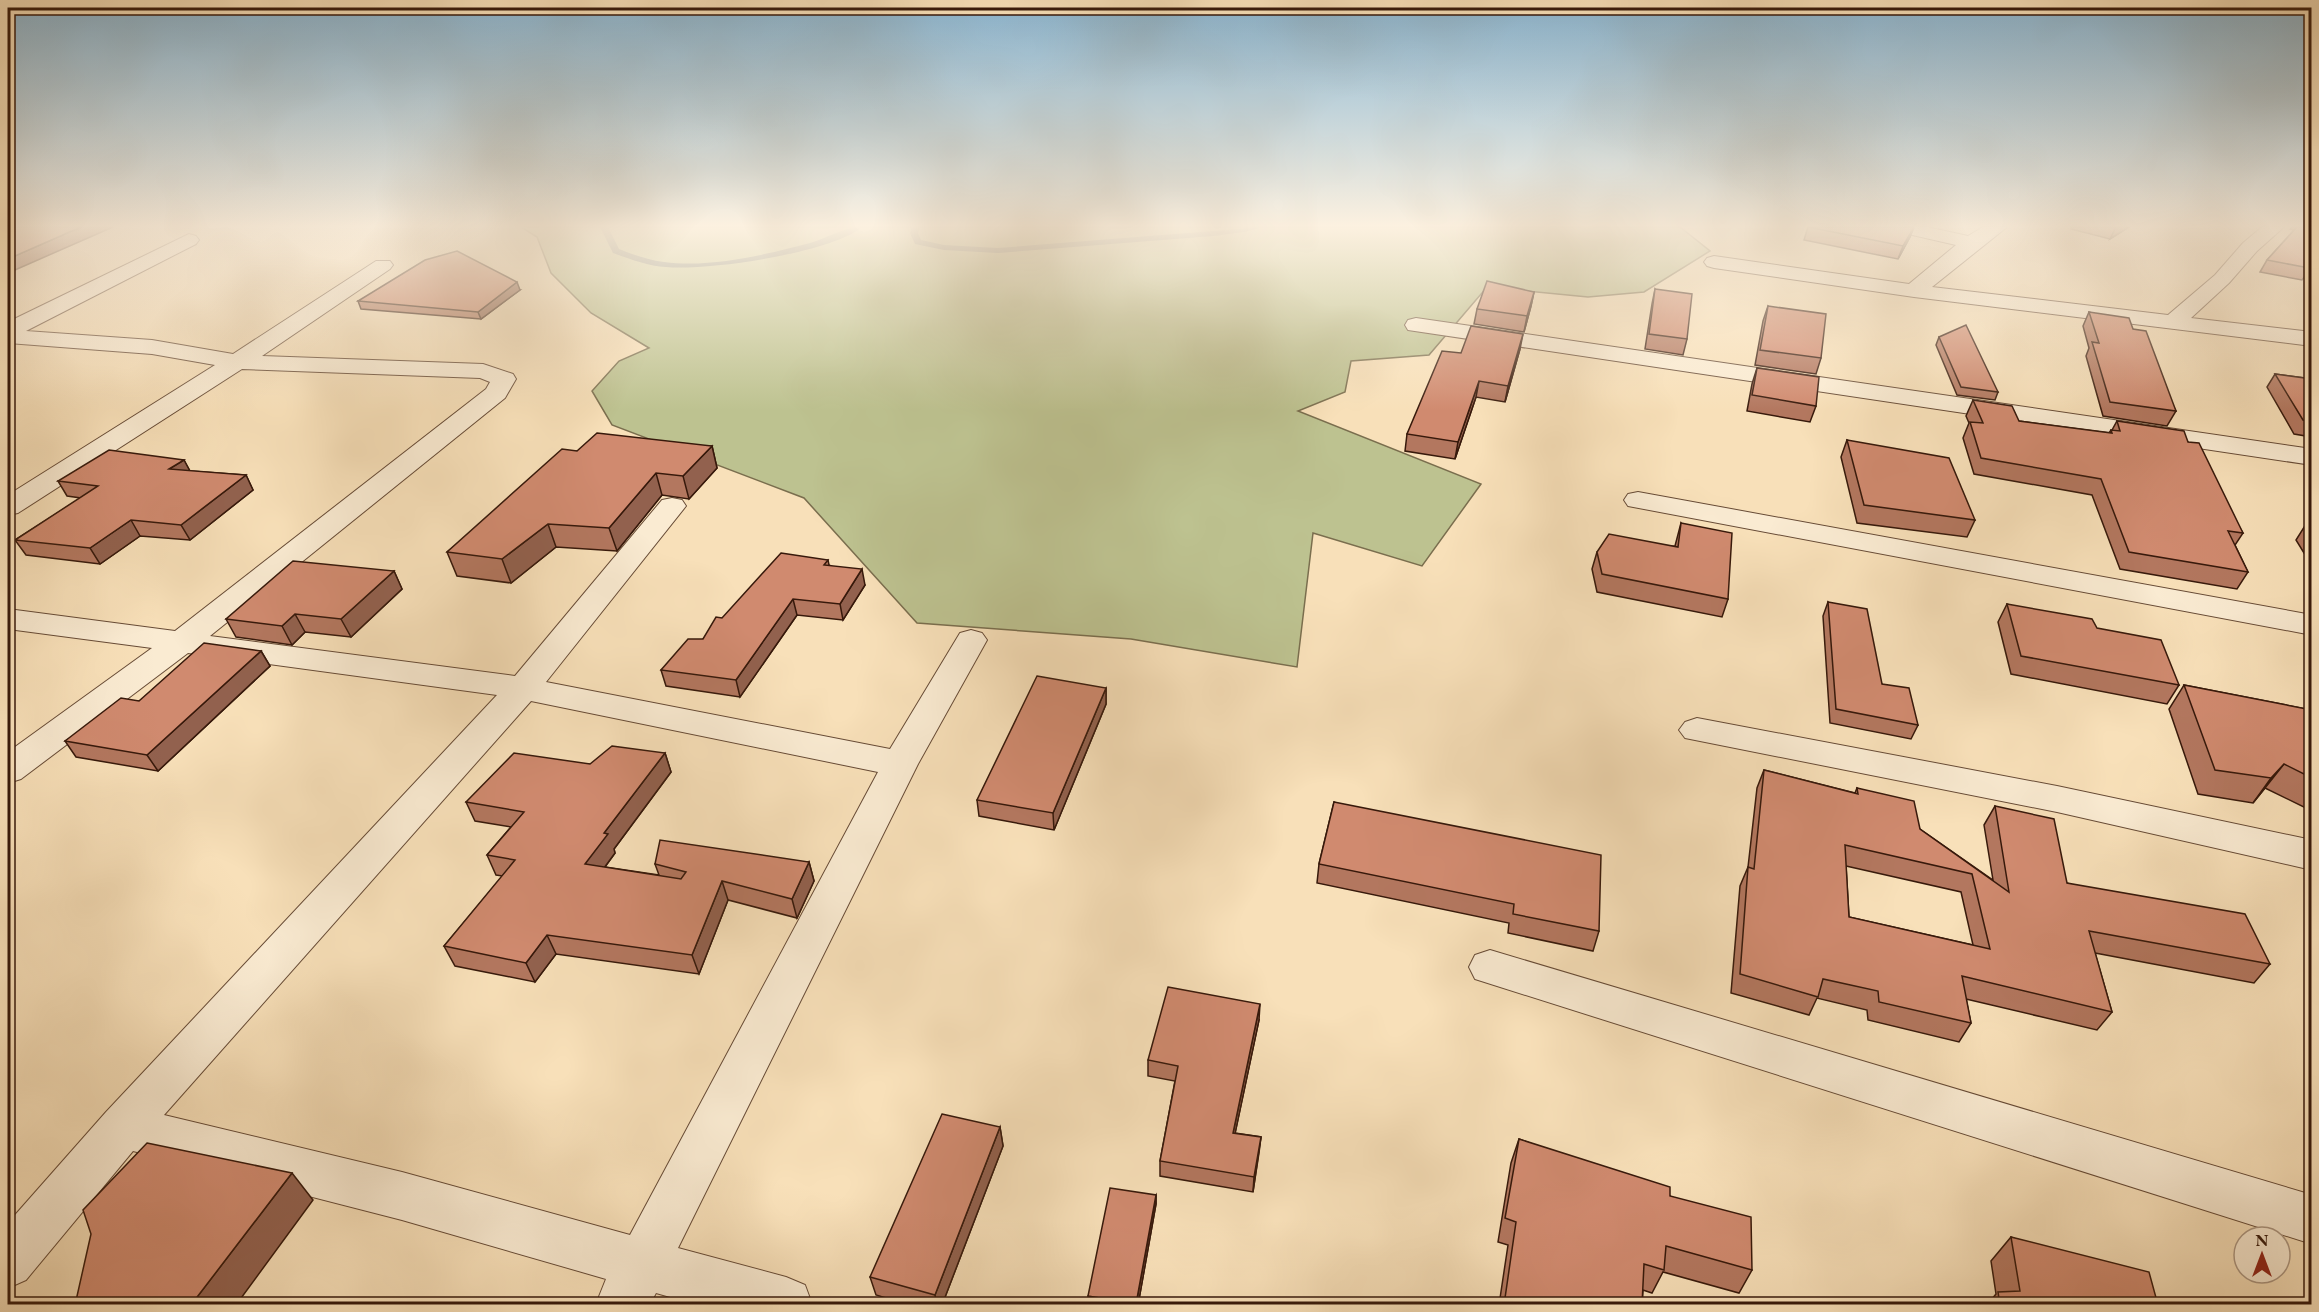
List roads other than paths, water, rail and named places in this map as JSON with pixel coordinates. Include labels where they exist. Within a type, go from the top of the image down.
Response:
[{"type":"street","points":[[8,331],[93,288]]},
{"type":"street","points":[[8,507],[237,362],[348,288]]},
{"type":"street","points":[[1895,288],[2312,339]]},
{"type":"street","points":[[1914,291],[1917,288]]},
{"type":"street","points":[[2172,323],[2212,288]]},
{"type":"street","points":[[1416,325],[2312,457]]},
{"type":"street","points":[[8,336],[152,347],[237,362],[483,370],[504,379],[496,393],[181,643],[8,770]]},
{"type":"street","points":[[1638,500],[2312,625]]},
{"type":"street","points":[[8,1262],[123,1127],[523,688],[672,506]]},
{"type":"street","points":[[8,620],[523,688],[900,764]]},
{"type":"street","points":[[633,1284],[900,764],[971,640]]},
{"type":"street","points":[[1697,729],[2057,799],[2312,855]]},
{"type":"street","points":[[1491,967],[2312,1220]]},
{"type":"street","points":[[123,1127],[402,1196],[633,1284],[786,1305]]}]
